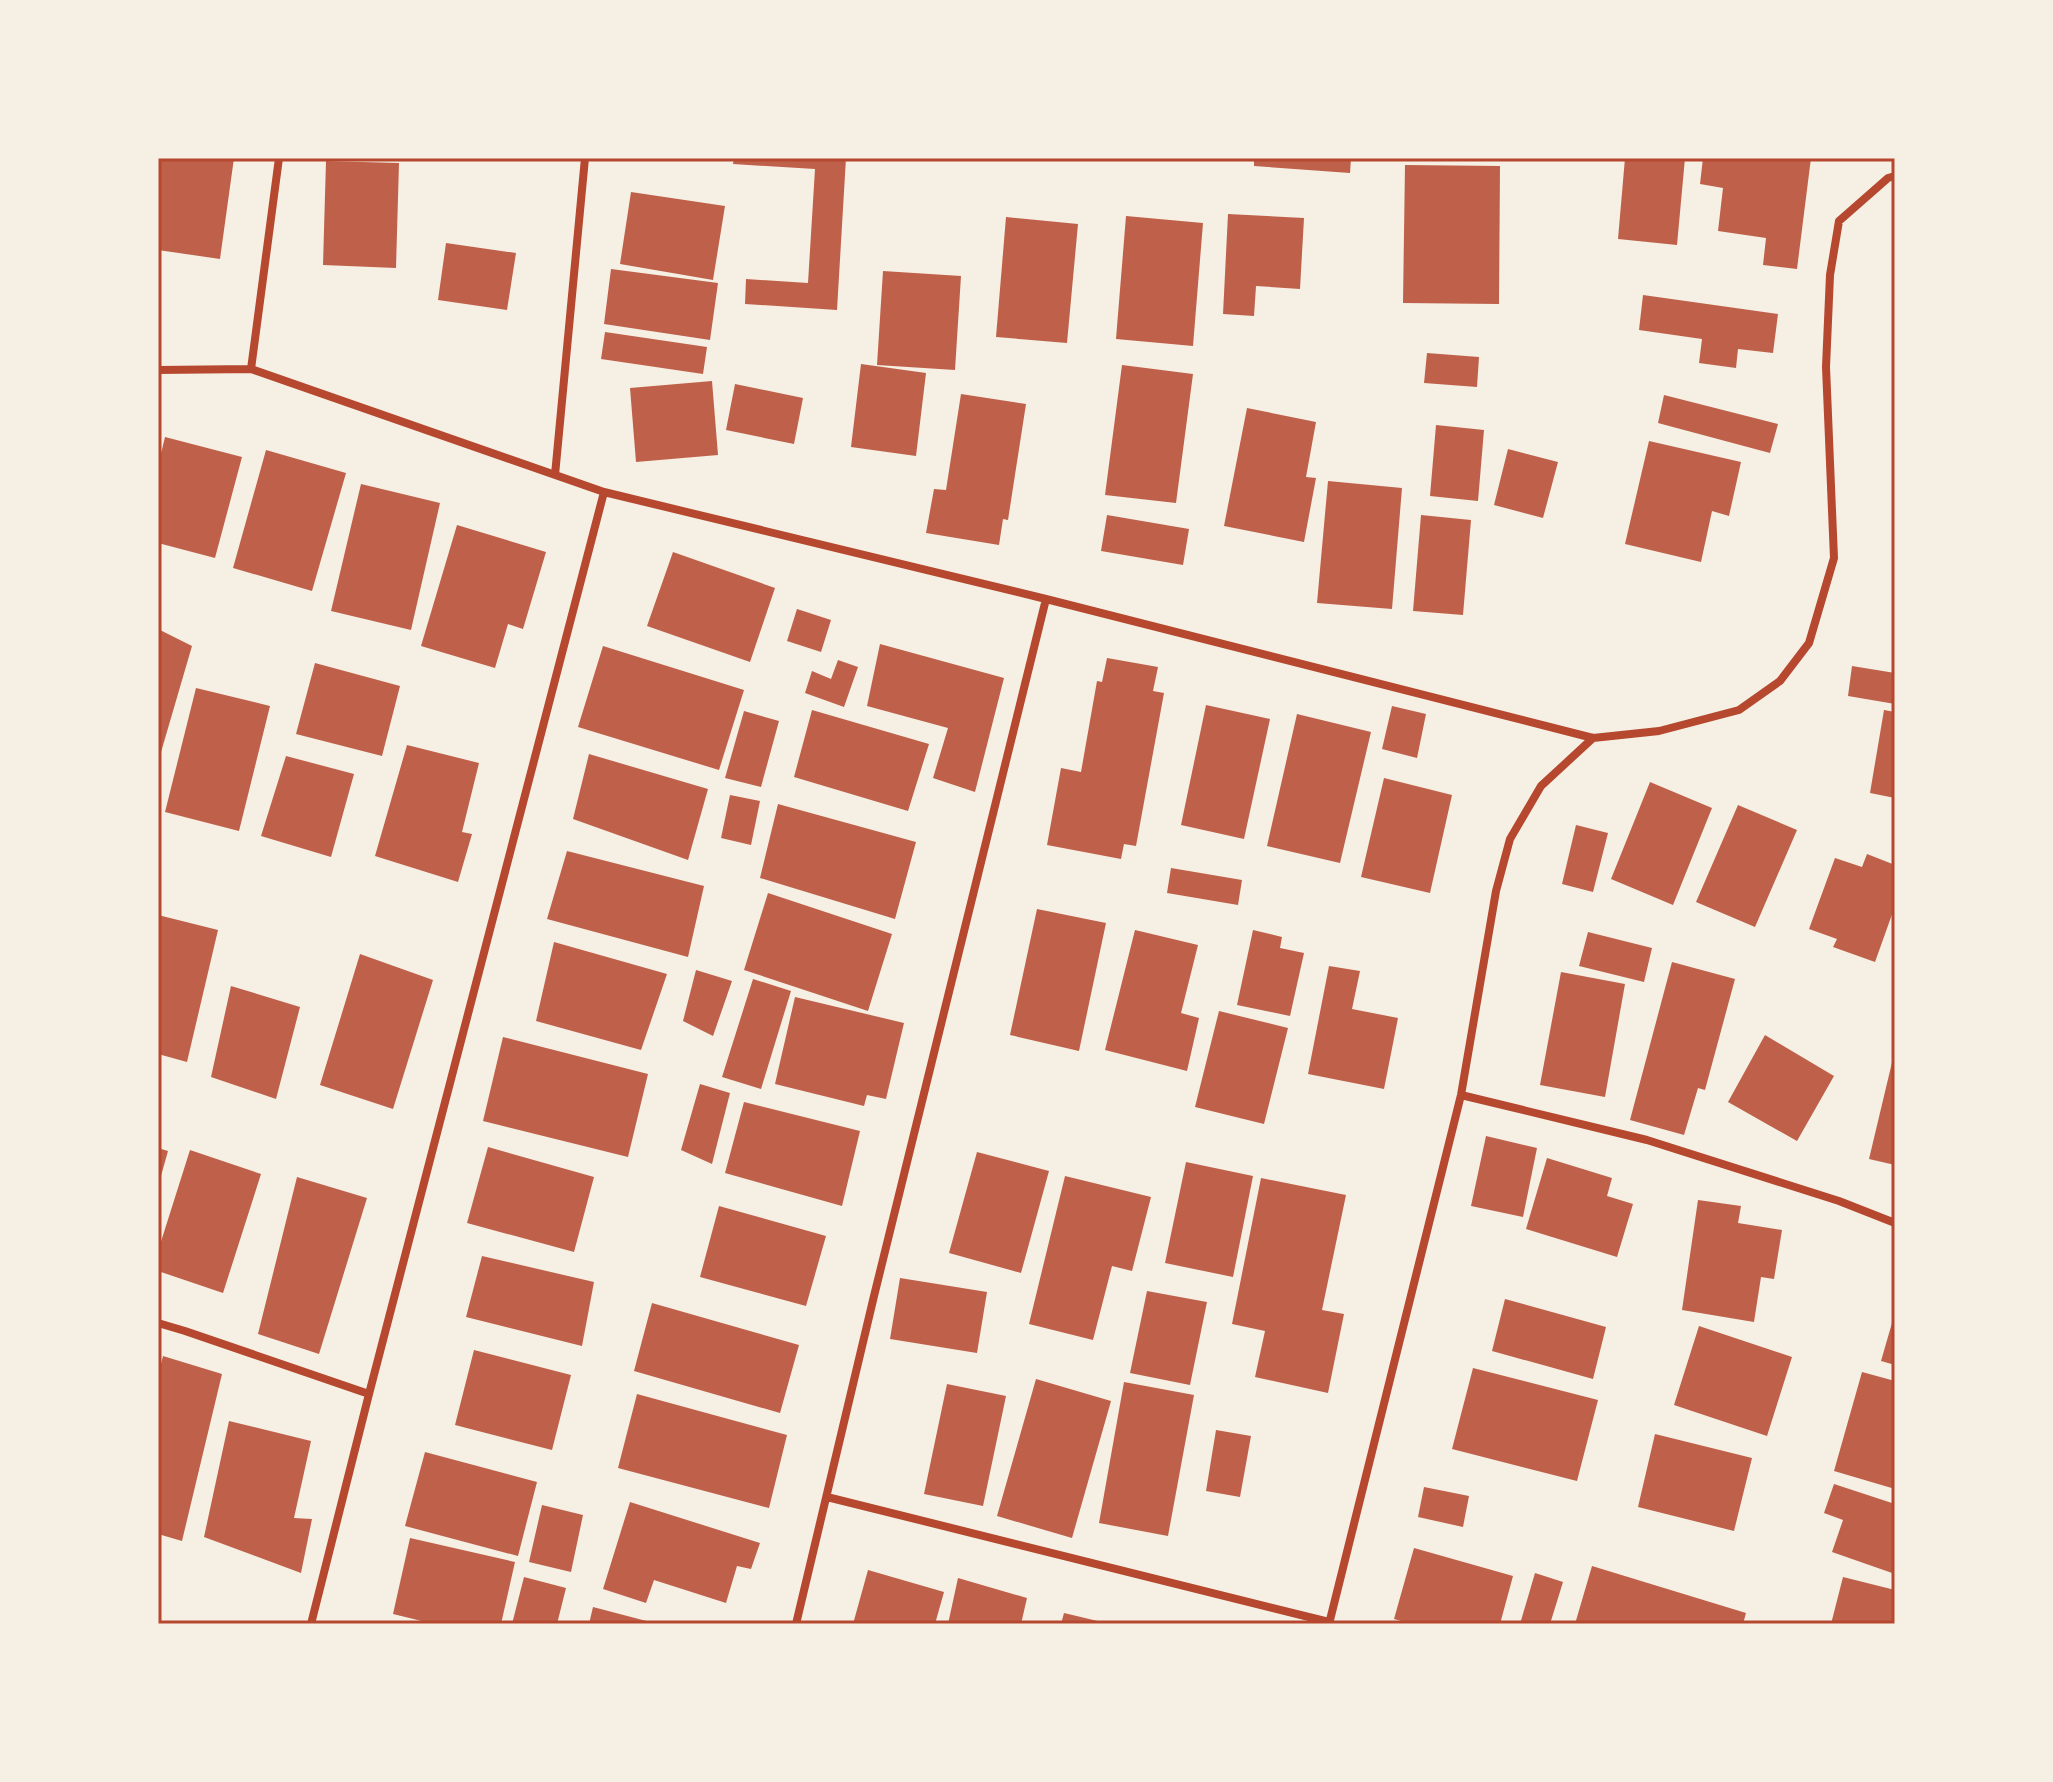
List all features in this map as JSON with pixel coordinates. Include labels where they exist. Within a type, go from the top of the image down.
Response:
[{"type":"street","points":[[251,369],[279,158]]},
{"type":"street","points":[[555,475],[585,158]]},
{"type":"street","points":[[158,370],[251,369],[604,492],[1046,599],[1593,738],[1659,731],[1739,710],[1780,681],[1809,643],[1834,558],[1826,367],[1830,275],[1839,221],[1888,178],[1895,176]]},
{"type":"street","points":[[311,1624],[604,492]]},
{"type":"street","points":[[796,1624],[1046,599]]},
{"type":"street","points":[[827,1497],[1329,1623],[1461,1095],[1496,891],[1510,839],[1541,786],[1593,738]]},
{"type":"street","points":[[1461,1095],[1647,1140],[1839,1201],[1895,1223]]},
{"type":"street","points":[[158,1323],[369,1394]]},
{"type":"building","points":[[158,158],[234,158],[220,259],[158,250]]},
{"type":"building","points":[[734,158],[846,158],[837,310],[745,304],[746,279],[808,283],[815,169],[733,164]]},
{"type":"building","points":[[1254,158],[1351,158],[1350,173],[1254,166]]},
{"type":"building","points":[[1625,158],[1685,158],[1677,245],[1618,239]]},
{"type":"building","points":[[1703,158],[1811,158],[1797,269],[1763,265],[1766,238],[1718,231],[1723,188],[1700,184]]},
{"type":"building","points":[[326,161],[399,163],[396,268],[323,265]]},
{"type":"building","points":[[1405,165],[1500,166],[1499,304],[1403,303]]},
{"type":"building","points":[[631,192],[725,206],[713,280],[620,264]]},
{"type":"building","points":[[1228,214],[1304,218],[1300,289],[1256,286],[1254,316],[1223,314]]},
{"type":"building","points":[[1126,216],[1203,223],[1193,346],[1116,339]]},
{"type":"building","points":[[1006,217],[1078,224],[1067,343],[996,337]]},
{"type":"building","points":[[446,243],[516,253],[507,310],[438,300]]},
{"type":"building","points":[[611,269],[718,283],[710,340],[604,324]]},
{"type":"building","points":[[883,271],[961,276],[955,370],[877,365]]},
{"type":"building","points":[[1643,295],[1778,314],[1773,353],[1738,349],[1736,368],[1699,363],[1702,339],[1639,330]]},
{"type":"building","points":[[605,332],[707,347],[703,374],[601,359]]},
{"type":"building","points":[[1427,353],[1479,357],[1477,387],[1424,383]]},
{"type":"building","points":[[861,364],[926,373],[916,456],[851,447]]},
{"type":"building","points":[[1122,365],[1193,374],[1176,503],[1105,495]]},
{"type":"building","points":[[712,381],[718,455],[636,462],[630,388]]},
{"type":"building","points":[[735,384],[803,398],[794,444],[726,430]]},
{"type":"building","points":[[961,394],[1026,404],[1008,520],[1003,519],[999,545],[926,533],[934,489],[946,490]]},
{"type":"building","points":[[1664,395],[1778,424],[1770,453],[1658,423]]},
{"type":"building","points":[[1247,408],[1316,422],[1306,477],[1316,478],[1304,542],[1224,526]]},
{"type":"building","points":[[1436,425],[1484,430],[1478,501],[1430,496]]},
{"type":"building","points":[[165,437],[242,457],[215,558],[158,543],[158,466]]},
{"type":"building","points":[[1649,441],[1741,462],[1729,516],[1712,511],[1701,562],[1625,544]]},
{"type":"building","points":[[1508,449],[1558,462],[1543,518],[1494,505]]},
{"type":"building","points":[[266,450],[346,473],[312,591],[233,568]]},
{"type":"building","points":[[1328,481],[1402,488],[1392,609],[1317,603]]},
{"type":"building","points":[[361,484],[440,503],[411,630],[331,611]]},
{"type":"building","points":[[1107,515],[1189,529],[1183,565],[1101,551]]},
{"type":"building","points":[[1421,515],[1471,520],[1463,615],[1413,611]]},
{"type":"building","points":[[457,525],[546,552],[523,629],[508,624],[495,668],[421,646]]},
{"type":"building","points":[[673,552],[775,588],[750,662],[647,626]]},
{"type":"building","points":[[797,609],[831,620],[821,652],[787,641]]},
{"type":"building","points":[[158,629],[192,646],[159,759],[158,759]]},
{"type":"building","points":[[880,644],[1004,678],[975,792],[933,778],[948,728],[867,706]]},
{"type":"building","points":[[603,646],[744,690],[719,770],[578,727]]},
{"type":"building","points":[[1107,658],[1158,667],[1153,691],[1164,693],[1136,846],[1124,844],[1121,859],[1047,845],[1061,768],[1081,772],[1097,681],[1102,682]]},
{"type":"building","points":[[838,660],[858,667],[844,707],[805,693],[812,671],[831,679]]},
{"type":"building","points":[[315,663],[400,686],[382,756],[296,734]]},
{"type":"building","points":[[1852,666],[1895,673],[1895,704],[1848,696]]},
{"type":"building","points":[[196,688],[270,706],[239,831],[165,812]]},
{"type":"building","points":[[1206,705],[1270,719],[1244,839],[1181,825]]},
{"type":"building","points":[[1392,706],[1426,714],[1417,758],[1382,749]]},
{"type":"building","points":[[812,710],[929,744],[908,811],[794,777]]},
{"type":"building","points":[[1884,710],[1895,712],[1895,798],[1870,793]]},
{"type":"building","points":[[744,711],[779,721],[761,787],[725,778]]},
{"type":"building","points":[[1297,714],[1371,732],[1340,863],[1267,846]]},
{"type":"building","points":[[407,745],[479,763],[462,832],[472,834],[458,882],[375,856]]},
{"type":"building","points":[[589,754],[708,789],[688,860],[573,819]]},
{"type":"building","points":[[286,756],[354,774],[331,857],[261,836]]},
{"type":"building","points":[[1384,778],[1452,795],[1430,893],[1361,877]]},
{"type":"building","points":[[1650,782],[1712,808],[1673,905],[1611,879]]},
{"type":"building","points":[[730,795],[760,801],[751,845],[721,838]]},
{"type":"building","points":[[778,804],[916,842],[895,919],[760,878]]},
{"type":"building","points":[[1738,805],[1797,830],[1755,927],[1696,902]]},
{"type":"building","points":[[1576,825],[1608,833],[1593,892],[1562,884]]},
{"type":"building","points":[[567,851],[704,886],[688,957],[547,919]]},
{"type":"building","points":[[1867,854],[1895,865],[1895,906],[1875,962],[1833,947],[1837,939],[1809,929],[1835,858],[1862,867]]},
{"type":"building","points":[[1171,868],[1242,880],[1238,905],[1167,893]]},
{"type":"building","points":[[768,893],[892,934],[868,1011],[744,970]]},
{"type":"building","points":[[1037,909],[1106,923],[1079,1051],[1010,1035]]},
{"type":"building","points":[[158,915],[218,930],[187,1062],[158,1054]]},
{"type":"building","points":[[1135,930],[1198,945],[1181,1013],[1199,1018],[1187,1071],[1105,1050]]},
{"type":"building","points":[[1253,930],[1282,937],[1280,948],[1304,953],[1290,1016],[1237,1005]]},
{"type":"building","points":[[1588,932],[1652,948],[1644,982],[1579,966]]},
{"type":"building","points":[[554,942],[667,974],[641,1050],[536,1021]]},
{"type":"building","points":[[360,954],[433,980],[393,1109],[320,1085]]},
{"type":"building","points":[[1672,962],[1735,979],[1705,1090],[1698,1088],[1684,1135],[1630,1120]]},
{"type":"building","points":[[1329,966],[1360,971],[1352,1009],[1398,1018],[1384,1089],[1308,1074]]},
{"type":"building","points":[[696,970],[732,981],[713,1036],[683,1021]]},
{"type":"building","points":[[1561,972],[1625,984],[1605,1097],[1540,1085]]},
{"type":"building","points":[[753,979],[791,991],[761,1089],[722,1077]]},
{"type":"building","points":[[231,986],[300,1007],[276,1099],[211,1077]]},
{"type":"building","points":[[795,997],[904,1023],[886,1099],[867,1095],[864,1106],[775,1084]]},
{"type":"building","points":[[1219,1011],[1288,1028],[1264,1124],[1195,1107]]},
{"type":"building","points":[[1765,1035],[1834,1076],[1797,1141],[1728,1102]]},
{"type":"building","points":[[503,1037],[648,1074],[628,1157],[483,1121]]},
{"type":"building","points":[[1895,1054],[1895,1165],[1869,1159]]},
{"type":"building","points":[[700,1084],[730,1093],[712,1164],[681,1150]]},
{"type":"building","points":[[744,1102],[860,1131],[842,1206],[725,1173]]},
{"type":"building","points":[[1486,1136],[1537,1148],[1523,1217],[1471,1206]]},
{"type":"building","points":[[488,1147],[594,1177],[574,1252],[467,1223]]},
{"type":"building","points":[[158,1148],[168,1151],[159,1183],[158,1183]]},
{"type":"building","points":[[190,1150],[261,1174],[223,1293],[158,1271],[158,1251]]},
{"type":"building","points":[[977,1152],[1049,1171],[1021,1273],[949,1253]]},
{"type":"building","points":[[1547,1158],[1612,1178],[1607,1196],[1633,1204],[1617,1257],[1526,1229]]},
{"type":"building","points":[[1186,1162],[1253,1176],[1233,1277],[1165,1263]]},
{"type":"building","points":[[1065,1176],[1151,1197],[1132,1271],[1112,1266],[1093,1340],[1029,1324]]},
{"type":"building","points":[[297,1177],[367,1198],[319,1354],[258,1334]]},
{"type":"building","points":[[1261,1178],[1346,1195],[1322,1310],[1344,1314],[1328,1393],[1255,1377],[1265,1331],[1232,1324]]},
{"type":"building","points":[[1698,1200],[1741,1206],[1738,1223],[1782,1230],[1774,1279],[1761,1277],[1754,1322],[1682,1310]]},
{"type":"building","points":[[719,1206],[826,1236],[806,1306],[700,1277]]},
{"type":"building","points":[[482,1256],[594,1282],[582,1346],[466,1317]]},
{"type":"building","points":[[900,1278],[987,1292],[977,1353],[890,1339]]},
{"type":"building","points":[[1147,1291],[1207,1302],[1190,1385],[1130,1373]]},
{"type":"building","points":[[1505,1299],[1606,1327],[1593,1379],[1492,1351]]},
{"type":"building","points":[[652,1303],[799,1345],[780,1413],[634,1371]]},
{"type":"building","points":[[1895,1316],[1895,1365],[1881,1361]]},
{"type":"building","points":[[1699,1326],[1792,1357],[1767,1436],[1674,1405]]},
{"type":"building","points":[[474,1350],[571,1375],[552,1450],[455,1425]]},
{"type":"building","points":[[163,1356],[222,1374],[182,1541],[158,1534],[158,1376]]},
{"type":"building","points":[[1473,1368],[1598,1400],[1577,1481],[1452,1449]]},
{"type":"building","points":[[1862,1372],[1895,1381],[1895,1489],[1834,1471]]},
{"type":"building","points":[[1036,1379],[1111,1401],[1072,1538],[997,1516]]},
{"type":"building","points":[[1124,1382],[1194,1395],[1168,1536],[1099,1523]]},
{"type":"building","points":[[947,1384],[1006,1396],[983,1506],[924,1494]]},
{"type":"building","points":[[637,1394],[787,1435],[769,1508],[618,1468]]},
{"type":"building","points":[[229,1421],[311,1441],[294,1518],[312,1519],[301,1573],[204,1537]]},
{"type":"building","points":[[1216,1430],[1251,1436],[1240,1497],[1206,1491]]},
{"type":"building","points":[[1655,1434],[1752,1458],[1734,1531],[1638,1507]]},
{"type":"building","points":[[425,1452],[537,1482],[518,1556],[405,1526]]},
{"type":"building","points":[[1834,1484],[1895,1504],[1895,1574],[1832,1552],[1843,1520],[1824,1513]]},
{"type":"building","points":[[1424,1487],[1469,1496],[1463,1527],[1418,1517]]},
{"type":"building","points":[[630,1502],[760,1543],[751,1569],[737,1566],[726,1603],[654,1580],[646,1603],[603,1589]]},
{"type":"building","points":[[542,1505],[583,1515],[571,1572],[529,1562]]},
{"type":"building","points":[[410,1538],[515,1562],[501,1624],[434,1624],[393,1614]]},
{"type":"building","points":[[1414,1548],[1513,1576],[1500,1624],[1412,1624],[1394,1619]]},
{"type":"building","points":[[1592,1566],[1746,1613],[1743,1624],[1575,1624]]},
{"type":"building","points":[[868,1570],[944,1592],[935,1624],[853,1624]]},
{"type":"building","points":[[1535,1573],[1563,1582],[1550,1624],[1520,1624]]},
{"type":"building","points":[[524,1577],[566,1588],[557,1624],[512,1624]]},
{"type":"building","points":[[1843,1577],[1895,1590],[1895,1624],[1831,1624]]},
{"type":"building","points":[[958,1578],[1027,1598],[1021,1624],[948,1624]]},
{"type":"building","points":[[593,1607],[654,1623],[654,1624],[589,1624]]},
{"type":"building","points":[[1064,1613],[1106,1623],[1061,1624]]}]
